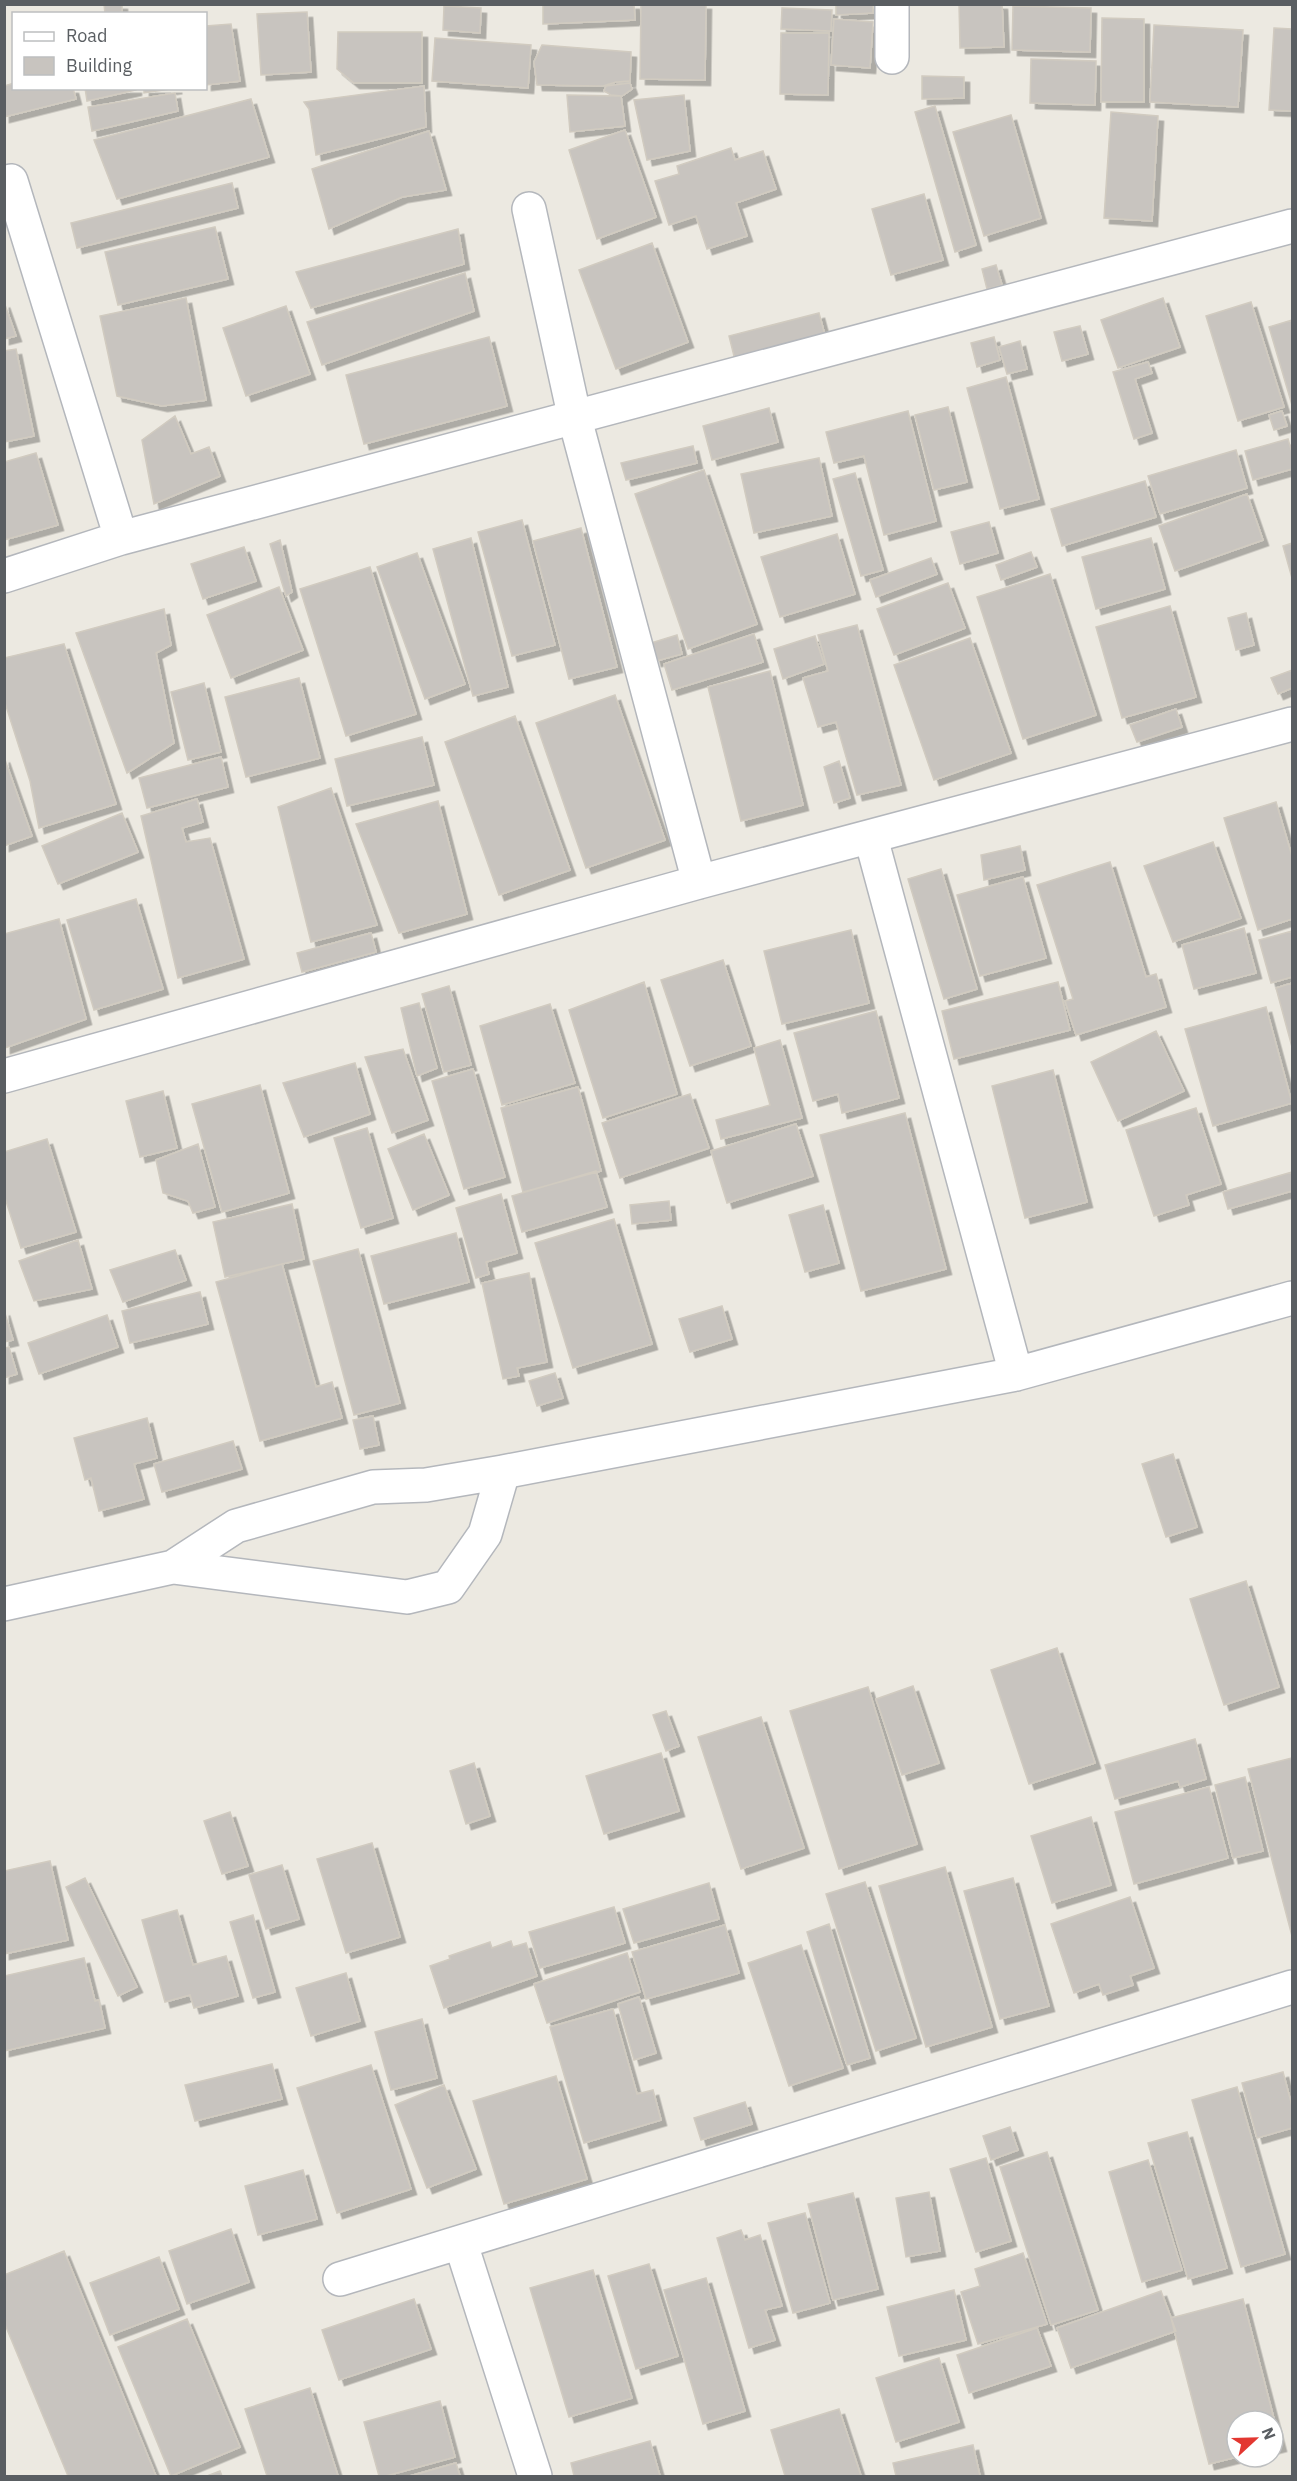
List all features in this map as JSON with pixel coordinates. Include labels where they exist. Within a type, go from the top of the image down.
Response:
[{"type":"street","points":[[892,4],[892,57]]},
{"type":"street","points":[[11,181],[121,538]]},
{"type":"street","points":[[530,209],[575,419],[699,882]]},
{"type":"street","points":[[4,576],[121,538],[1293,226]]},
{"type":"street","points":[[4,1076],[699,882],[1293,724]]},
{"type":"street","points":[[871,838],[1016,1374]]},
{"type":"street","points":[[173,1567],[236,1526],[373,1487],[426,1485],[503,1472],[1016,1374],[1293,1298]]},
{"type":"street","points":[[4,1604],[173,1567],[407,1597],[448,1587],[484,1534],[503,1472]]},
{"type":"street","points":[[340,2280],[1293,1987]]},
{"type":"street","points":[[461,2244],[535,2476]]},
{"type":"building","points":[[104,4],[122,4],[122,12],[105,12]]},
{"type":"building","points":[[543,4],[634,4],[635,20],[543,24]]},
{"type":"building","points":[[641,4],[706,4],[705,80],[640,79]]},
{"type":"building","points":[[836,4],[873,4],[873,13],[836,15]]},
{"type":"building","points":[[959,4],[1002,4],[1004,47],[960,48]]},
{"type":"building","points":[[444,6],[481,8],[480,33],[443,30]]},
{"type":"building","points":[[1013,6],[1091,8],[1090,52],[1012,50]]},
{"type":"building","points":[[782,8],[832,10],[831,31],[781,29]]},
{"type":"building","points":[[307,12],[311,72],[261,75],[257,14]]},
{"type":"building","points":[[1102,18],[1144,19],[1144,102],[1101,102]]},
{"type":"building","points":[[834,19],[873,22],[870,68],[831,65]]},
{"type":"building","points":[[231,24],[240,81],[207,85],[207,26]]},
{"type":"building","points":[[1154,25],[1243,30],[1238,107],[1150,102]]},
{"type":"building","points":[[1274,28],[1292,29],[1292,111],[1269,110]]},
{"type":"building","points":[[338,32],[422,32],[422,83],[354,83],[337,69]]},
{"type":"building","points":[[781,33],[829,33],[828,95],[780,94]]},
{"type":"building","points":[[435,38],[531,45],[528,88],[432,81]]},
{"type":"building","points":[[542,45],[631,52],[630,81],[603,86],[537,85],[534,62]]},
{"type":"building","points":[[1031,59],[1096,61],[1095,105],[1030,103]]},
{"type":"building","points":[[922,76],[964,77],[964,98],[922,99]]},
{"type":"building","points":[[630,83],[632,89],[622,96],[611,95],[604,91],[606,86]]},
{"type":"building","points":[[12,84],[12,90],[74,90],[76,99],[4,117],[4,86]]},
{"type":"building","points":[[424,86],[426,127],[316,155],[309,109],[304,102]]},
{"type":"building","points":[[85,90],[136,90],[87,101]]},
{"type":"building","points":[[144,90],[164,90],[144,93]]},
{"type":"building","points":[[175,93],[178,111],[92,131],[88,107]]},
{"type":"building","points":[[567,95],[621,96],[625,126],[570,132]]},
{"type":"building","points":[[684,95],[690,151],[647,160],[634,100]]},
{"type":"building","points":[[251,99],[269,157],[117,199],[94,140]]},
{"type":"building","points":[[935,106],[976,245],[955,252],[915,112]]},
{"type":"building","points":[[1111,112],[1158,116],[1152,221],[1104,218]]},
{"type":"building","points":[[1011,115],[1041,218],[984,236],[953,132]]},
{"type":"building","points":[[625,130],[656,217],[597,239],[569,150]]},
{"type":"building","points":[[429,131],[446,190],[402,197],[329,229],[312,169]]},
{"type":"building","points":[[731,148],[735,160],[763,151],[776,189],[736,203],[747,236],[707,249],[696,216],[669,225],[655,181],[679,174],[677,166]]},
{"type":"building","points":[[232,183],[238,208],[77,248],[71,223]]},
{"type":"building","points":[[924,194],[943,260],[891,275],[872,209]]},
{"type":"building","points":[[215,227],[228,279],[118,305],[105,252]]},
{"type":"building","points":[[458,229],[464,264],[311,308],[296,272]]},
{"type":"building","points":[[652,243],[688,342],[616,369],[579,270]]},
{"type":"building","points":[[996,265],[1002,285],[987,289],[982,269]]},
{"type":"building","points":[[465,273],[474,311],[322,365],[307,322]]},
{"type":"building","points":[[186,298],[206,400],[162,406],[117,396],[100,316]]},
{"type":"building","points":[[1163,298],[1180,347],[1118,368],[1101,320]]},
{"type":"building","points":[[4,302],[16,336],[4,339]]},
{"type":"building","points":[[1251,302],[1284,407],[1238,421],[1206,316]]},
{"type":"building","points":[[286,306],[310,374],[246,396],[223,328]]},
{"type":"building","points":[[819,313],[826,339],[735,360],[729,336]]},
{"type":"building","points":[[1292,320],[1292,405],[1269,327]]},
{"type":"building","points":[[1080,326],[1088,354],[1062,361],[1054,332]]},
{"type":"building","points":[[489,337],[507,406],[364,444],[346,375]]},
{"type":"building","points":[[994,337],[1000,360],[977,367],[971,343]]},
{"type":"building","points":[[1020,341],[1027,369],[1007,374],[999,347]]},
{"type":"building","points":[[16,349],[34,436],[4,442],[4,351]]},
{"type":"building","points":[[1148,362],[1152,373],[1135,379],[1152,433],[1134,439],[1113,372]]},
{"type":"building","points":[[1006,377],[1039,499],[1000,509],[967,388]]},
{"type":"building","points":[[948,407],[967,482],[934,490],[915,415]]},
{"type":"building","points":[[769,408],[778,442],[712,460],[703,426]]},
{"type":"building","points":[[908,411],[936,521],[884,535],[864,456],[834,463],[826,432]]},
{"type":"building","points":[[1282,411],[1287,426],[1274,430],[1269,415]]},
{"type":"building","points":[[175,416],[191,454],[209,447],[220,476],[154,504],[142,440]]},
{"type":"building","points":[[1288,439],[1292,453],[1292,469],[1253,480],[1245,451]]},
{"type":"building","points":[[693,446],[697,463],[626,480],[621,463]]},
{"type":"building","points":[[1236,450],[1247,488],[1160,514],[1148,476]]},
{"type":"building","points":[[36,453],[58,525],[4,540],[4,462]]},
{"type":"building","points":[[819,458],[832,516],[754,533],[741,474]]},
{"type":"building","points":[[704,470],[757,624],[688,649],[635,494]]},
{"type":"building","points":[[855,473],[883,570],[861,576],[833,479]]},
{"type":"building","points":[[1145,481],[1156,517],[1062,546],[1051,509]]},
{"type":"building","points":[[1247,494],[1263,540],[1175,571],[1159,526]]},
{"type":"building","points":[[522,520],[555,645],[512,656],[478,532]]},
{"type":"building","points":[[989,522],[998,553],[960,564],[951,532]]},
{"type":"building","points":[[581,528],[617,667],[569,679],[533,541]]},
{"type":"building","points":[[837,534],[855,594],[780,617],[761,557]]},
{"type":"building","points":[[471,538],[508,687],[473,696],[433,549]]},
{"type":"building","points":[[1151,538],[1165,589],[1096,609],[1082,557]]},
{"type":"building","points":[[280,540],[292,592],[286,596],[270,544]]},
{"type":"building","points":[[1292,543],[1292,578],[1283,546]]},
{"type":"building","points":[[244,547],[256,581],[203,599],[191,564]]},
{"type":"building","points":[[1031,552],[1037,567],[1001,580],[996,565]]},
{"type":"building","points":[[417,553],[465,684],[425,699],[377,567]]},
{"type":"building","points":[[931,558],[937,574],[876,597],[870,580]]},
{"type":"building","points":[[370,567],[416,714],[346,736],[300,589]]},
{"type":"building","points":[[1050,574],[1096,715],[1023,739],[977,597]]},
{"type":"building","points":[[948,583],[965,628],[894,655],[877,609]]},
{"type":"building","points":[[279,587],[303,650],[231,678],[207,615]]},
{"type":"building","points":[[1170,606],[1196,697],[1122,718],[1096,627]]},
{"type":"building","points":[[164,609],[171,645],[156,653],[174,743],[127,773],[76,633]]},
{"type":"building","points":[[1246,613],[1254,645],[1236,650],[1228,618]]},
{"type":"building","points":[[857,625],[901,785],[857,795],[836,722],[818,727],[803,678],[828,671],[818,635]]},
{"type":"building","points":[[754,634],[763,662],[672,690],[664,664]]},
{"type":"building","points":[[677,635],[682,654],[656,661],[651,643]]},
{"type":"building","points":[[815,636],[824,664],[783,679],[774,649]]},
{"type":"building","points":[[970,638],[1011,753],[934,780],[894,665]]},
{"type":"building","points":[[64,644],[116,804],[39,828],[30,781],[4,700],[4,658]]},
{"type":"building","points":[[1292,670],[1292,688],[1278,694],[1271,678]]},
{"type":"building","points":[[770,671],[803,805],[741,821],[708,687]]},
{"type":"building","points":[[299,678],[320,758],[246,777],[225,697]]},
{"type":"building","points":[[204,683],[221,752],[188,760],[171,692]]},
{"type":"building","points":[[615,695],[665,840],[586,868],[536,723]]},
{"type":"building","points":[[1176,709],[1182,727],[1137,742],[1130,725]]},
{"type":"building","points":[[515,716],[570,870],[499,895],[445,742]]},
{"type":"building","points":[[422,737],[434,785],[347,806],[335,759]]},
{"type":"building","points":[[4,757],[32,836],[4,846]]},
{"type":"building","points":[[221,757],[228,787],[147,808],[139,778]]},
{"type":"building","points":[[839,761],[850,798],[834,803],[824,767]]},
{"type":"building","points":[[331,788],[377,925],[311,942],[278,807]]},
{"type":"building","points":[[197,799],[203,822],[182,828],[186,842],[210,838],[244,959],[178,978],[141,816]]},
{"type":"building","points":[[438,801],[467,914],[399,933],[356,824]]},
{"type":"building","points":[[1276,802],[1292,856],[1292,919],[1258,930],[1224,818]]},
{"type":"building","points":[[122,813],[138,852],[58,884],[42,846]]},
{"type":"building","points":[[1213,842],[1241,918],[1173,942],[1144,866]]},
{"type":"building","points":[[1020,846],[1025,870],[984,880],[981,855]]},
{"type":"building","points":[[1110,862],[1146,977],[1156,974],[1166,1007],[1076,1035],[1065,1001],[1073,999],[1037,885]]},
{"type":"building","points":[[941,869],[977,989],[944,999],[908,879]]},
{"type":"building","points":[[1023,877],[1046,958],[980,976],[957,895]]},
{"type":"building","points":[[136,899],[163,989],[94,1010],[67,920]]},
{"type":"building","points":[[59,919],[86,1019],[5,1048],[4,934]]},
{"type":"building","points":[[1244,928],[1256,973],[1194,989],[1182,945]]},
{"type":"building","points":[[851,930],[869,1003],[782,1024],[764,951]]},
{"type":"building","points":[[1292,931],[1292,977],[1271,983],[1259,940]]},
{"type":"building","points":[[371,933],[376,952],[302,972],[297,953]]},
{"type":"building","points":[[723,960],[751,1046],[690,1066],[661,980]]},
{"type":"building","points":[[644,982],[677,1094],[603,1118],[569,1010]]},
{"type":"building","points":[[1058,982],[1070,1030],[954,1059],[942,1011]]},
{"type":"building","points":[[1292,983],[1292,1047],[1276,988]]},
{"type":"building","points":[[449,986],[471,1065],[444,1072],[422,994]]},
{"type":"building","points":[[419,1003],[437,1068],[417,1076],[401,1008]]},
{"type":"building","points":[[550,1004],[575,1083],[502,1105],[480,1026]]},
{"type":"building","points":[[1266,1007],[1292,1103],[1213,1126],[1185,1029]]},
{"type":"building","points":[[876,1011],[899,1098],[842,1113],[838,1094],[813,1101],[794,1033]]},
{"type":"building","points":[[1156,1031],[1184,1091],[1118,1121],[1091,1062]]},
{"type":"building","points":[[780,1040],[802,1118],[721,1139],[716,1120],[770,1105],[754,1048]]},
{"type":"building","points":[[403,1049],[428,1120],[392,1133],[365,1057]]},
{"type":"building","points":[[355,1063],[370,1114],[304,1137],[283,1083]]},
{"type":"building","points":[[473,1069],[505,1177],[464,1189],[432,1081]]},
{"type":"building","points":[[1053,1070],[1087,1202],[1025,1218],[992,1086]]},
{"type":"building","points":[[260,1085],[289,1193],[222,1212],[192,1104]]},
{"type":"building","points":[[578,1087],[601,1171],[523,1192],[501,1108]]},
{"type":"building","points":[[163,1091],[177,1148],[140,1157],[126,1101]]},
{"type":"building","points":[[690,1094],[709,1148],[620,1178],[602,1123]]},
{"type":"building","points":[[1196,1108],[1221,1184],[1186,1195],[1189,1205],[1154,1216],[1126,1130]]},
{"type":"building","points":[[905,1113],[946,1269],[861,1291],[820,1135]]},
{"type":"building","points":[[796,1124],[813,1176],[727,1203],[711,1151]]},
{"type":"building","points":[[367,1128],[393,1218],[361,1228],[334,1138]]},
{"type":"building","points":[[424,1134],[449,1195],[413,1210],[388,1149]]},
{"type":"building","points":[[47,1139],[76,1232],[21,1248],[4,1195],[4,1152]]},
{"type":"building","points":[[198,1144],[215,1207],[193,1213],[188,1201],[163,1193],[156,1160]]},
{"type":"building","points":[[596,1171],[607,1207],[522,1232],[512,1196]]},
{"type":"building","points":[[1292,1172],[1292,1191],[1228,1209],[1223,1192]]},
{"type":"building","points":[[501,1194],[517,1253],[486,1262],[489,1274],[476,1278],[456,1208]]},
{"type":"building","points":[[669,1201],[671,1220],[632,1224],[630,1205]]},
{"type":"building","points":[[292,1204],[304,1259],[225,1277],[213,1222]]},
{"type":"building","points":[[823,1205],[839,1263],[805,1272],[789,1215]]},
{"type":"building","points":[[614,1219],[652,1344],[573,1368],[535,1243]]},
{"type":"building","points":[[456,1233],[469,1282],[384,1304],[371,1256]]},
{"type":"building","points":[[78,1240],[92,1289],[34,1301],[19,1261]]},
{"type":"building","points":[[358,1249],[400,1403],[354,1415],[313,1261]]},
{"type":"building","points":[[175,1250],[186,1280],[123,1302],[110,1270]]},
{"type":"building","points":[[282,1264],[316,1387],[332,1382],[342,1418],[260,1441],[216,1282]]},
{"type":"building","points":[[529,1273],[547,1362],[517,1368],[519,1376],[503,1379],[482,1283]]},
{"type":"building","points":[[200,1292],[208,1324],[130,1343],[122,1311]]},
{"type":"building","points":[[722,1306],[732,1339],[690,1352],[679,1319]]},
{"type":"building","points":[[4,1310],[13,1340],[4,1342]]},
{"type":"building","points":[[107,1315],[118,1347],[39,1374],[28,1343]]},
{"type":"building","points":[[9,1347],[17,1374],[4,1378],[4,1348]]},
{"type":"building","points":[[555,1373],[563,1398],[537,1406],[529,1381]]},
{"type":"building","points":[[373,1416],[379,1445],[360,1449],[353,1420]]},
{"type":"building","points":[[147,1418],[157,1458],[134,1464],[144,1499],[99,1511],[91,1478],[85,1480],[74,1438]]},
{"type":"building","points":[[233,1441],[242,1469],[162,1492],[154,1464]]},
{"type":"building","points":[[1173,1454],[1197,1527],[1166,1537],[1142,1464]]},
{"type":"building","points":[[1246,1581],[1279,1687],[1224,1705],[1190,1599]]},
{"type":"building","points":[[1057,1648],[1095,1763],[1029,1784],[991,1670]]},
{"type":"building","points":[[913,1686],[939,1763],[902,1775],[876,1699]]},
{"type":"building","points":[[868,1687],[917,1844],[839,1869],[790,1711]]},
{"type":"building","points":[[666,1711],[679,1746],[666,1751],[653,1715]]},
{"type":"building","points":[[761,1717],[804,1848],[741,1869],[698,1737]]},
{"type":"building","points":[[1195,1739],[1206,1779],[1180,1787],[1178,1781],[1115,1799],[1105,1765]]},
{"type":"building","points":[[661,1753],[679,1811],[604,1834],[586,1776]]},
{"type":"building","points":[[1292,1758],[1292,1936],[1248,1769]]},
{"type":"building","points":[[474,1763],[490,1816],[466,1824],[450,1771]]},
{"type":"building","points":[[1245,1777],[1263,1851],[1233,1858],[1215,1785]]},
{"type":"building","points":[[1209,1787],[1228,1858],[1134,1884],[1115,1812]]},
{"type":"building","points":[[230,1812],[248,1866],[222,1874],[204,1821]]},
{"type":"building","points":[[1091,1817],[1111,1885],[1052,1903],[1031,1836]]},
{"type":"building","points":[[372,1843],[400,1937],[346,1953],[317,1859]]},
{"type":"building","points":[[50,1861],[68,1940],[4,1954],[4,1871]]},
{"type":"building","points":[[282,1865],[299,1919],[266,1929],[249,1875]]},
{"type":"building","points":[[945,1867],[992,2027],[926,2047],[879,1886]]},
{"type":"building","points":[[85,1878],[137,1987],[118,1996],[66,1887]]},
{"type":"building","points":[[1013,1878],[1049,2006],[1000,2019],[964,1891]]},
{"type":"building","points":[[865,1882],[916,2038],[876,2051],[826,1894]]},
{"type":"building","points":[[709,1883],[719,1919],[634,1943],[623,1909]]},
{"type":"building","points":[[1130,1897],[1154,1968],[1130,1976],[1133,1985],[1103,1995],[1099,1984],[1074,1993],[1051,1924]]},
{"type":"building","points":[[614,1907],[625,1943],[540,1968],[529,1932]]},
{"type":"building","points":[[177,1910],[193,1965],[226,1956],[238,1996],[194,2008],[190,1995],[165,2002],[142,1920]]},
{"type":"building","points":[[253,1915],[275,1992],[253,1998],[230,1922]]},
{"type":"building","points":[[829,1924],[870,2058],[847,2065],[807,1932]]},
{"type":"building","points":[[725,1925],[739,1973],[646,1999],[632,1952]]},
{"type":"building","points":[[511,1941],[513,1947],[526,1943],[537,1976],[444,2008],[430,1966],[450,1959],[449,1956],[490,1942],[492,1948]]},
{"type":"building","points":[[801,1945],[843,2068],[789,2086],[748,1963]]},
{"type":"building","points":[[627,1953],[640,1992],[547,2023],[534,1984]]},
{"type":"building","points":[[84,1958],[95,2001],[99,2000],[105,2028],[4,2051],[4,1976]]},
{"type":"building","points":[[346,1973],[360,2021],[311,2036],[296,1988]]},
{"type":"building","points":[[639,1997],[656,2053],[634,2060],[618,2004]]},
{"type":"building","points":[[613,2009],[637,2094],[653,2090],[661,2120],[584,2143],[550,2027]]},
{"type":"building","points":[[422,2019],[437,2078],[391,2090],[375,2032]]},
{"type":"building","points":[[272,2064],[282,2099],[195,2121],[185,2085]]},
{"type":"building","points":[[371,2065],[411,2189],[337,2213],[297,2088]]},
{"type":"building","points":[[1283,2072],[1292,2106],[1292,2128],[1257,2138],[1242,2083]]},
{"type":"building","points":[[556,2076],[587,2179],[504,2204],[473,2101]]},
{"type":"building","points":[[444,2085],[476,2169],[427,2188],[395,2105]]},
{"type":"building","points":[[1237,2087],[1285,2254],[1241,2267],[1192,2100]]},
{"type":"building","points":[[745,2102],[752,2124],[701,2140],[694,2118]]},
{"type":"building","points":[[1010,2127],[1018,2150],[991,2160],[983,2136]]},
{"type":"building","points":[[1187,2132],[1227,2268],[1188,2279],[1148,2143]]},
{"type":"building","points":[[1047,2152],[1098,2310],[1051,2325],[1000,2167]]},
{"type":"building","points":[[986,2158],[1011,2241],[976,2252],[950,2169]]},
{"type":"building","points":[[1148,2160],[1182,2270],[1142,2282],[1109,2172]]},
{"type":"building","points":[[303,2170],[317,2219],[258,2235],[245,2186]]},
{"type":"building","points":[[929,2192],[940,2251],[906,2257],[896,2198]]},
{"type":"building","points":[[853,2193],[878,2289],[833,2300],[808,2204]]},
{"type":"building","points":[[805,2213],[830,2303],[793,2313],[768,2223]]},
{"type":"building","points":[[231,2229],[249,2282],[187,2304],[169,2251]]},
{"type":"building","points":[[741,2230],[745,2240],[760,2235],[782,2306],[765,2310],[775,2340],[749,2348],[717,2238]]},
{"type":"building","points":[[64,2251],[156,2476],[68,2476],[4,2322],[4,2275]]},
{"type":"building","points":[[1023,2253],[1047,2324],[978,2344],[961,2292],[980,2286],[975,2269]]},
{"type":"building","points":[[159,2257],[179,2309],[110,2335],[90,2283]]},
{"type":"building","points":[[649,2264],[678,2356],[636,2369],[608,2276]]},
{"type":"building","points":[[593,2270],[632,2398],[569,2417],[530,2288]]},
{"type":"building","points":[[706,2278],[745,2411],[703,2424],[664,2290]]},
{"type":"building","points":[[954,2290],[966,2340],[899,2356],[887,2307]]},
{"type":"building","points":[[1161,2291],[1176,2331],[1071,2368],[1057,2328]]},
{"type":"building","points":[[414,2299],[431,2349],[339,2380],[322,2330]]},
{"type":"building","points":[[1243,2299],[1271,2409],[1225,2409],[1225,2460],[1209,2464],[1171,2318]]},
{"type":"building","points":[[187,2319],[240,2447],[171,2476],[118,2347]]},
{"type":"building","points":[[1037,2328],[1051,2366],[969,2393],[957,2355]]},
{"type":"building","points":[[939,2358],[959,2422],[896,2442],[876,2378]]},
{"type":"building","points":[[310,2388],[338,2476],[267,2476],[245,2409]]},
{"type":"building","points":[[440,2401],[455,2457],[379,2476],[364,2422]]},
{"type":"building","points":[[839,2409],[861,2476],[785,2476],[771,2430]]},
{"type":"building","points":[[650,2441],[660,2476],[574,2476],[571,2463]]},
{"type":"building","points":[[973,2445],[980,2476],[896,2476],[893,2463]]},
{"type":"building","points":[[456,2463],[460,2476],[410,2476]]},
{"type":"building","points":[[220,2471],[222,2476],[207,2476]]}]
